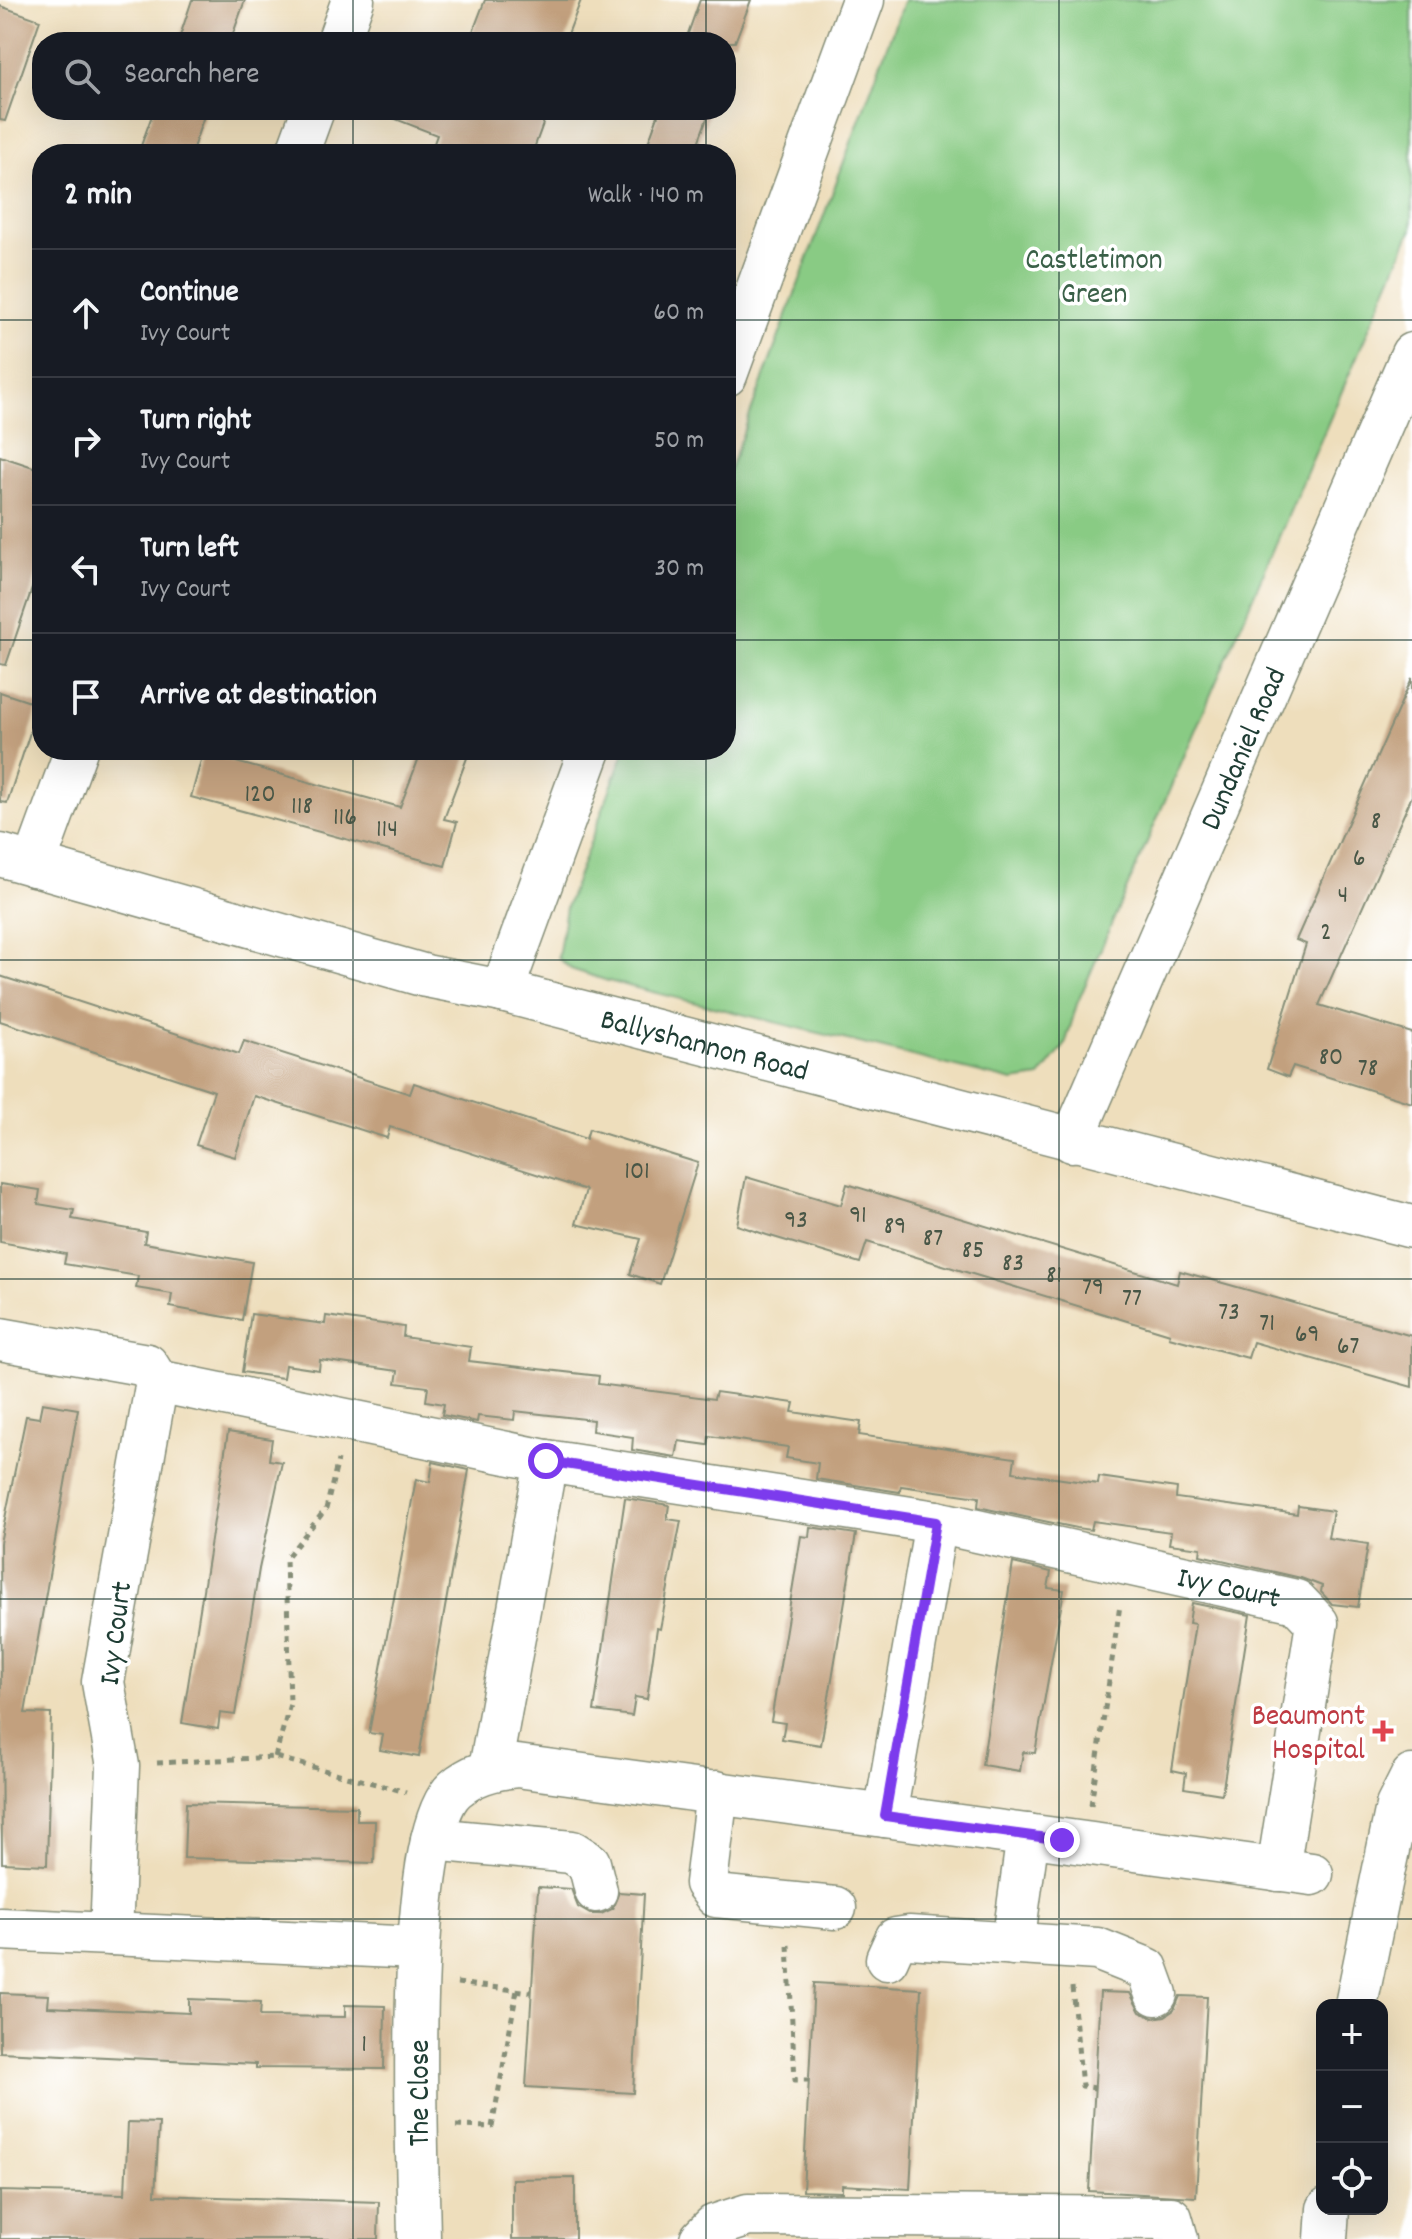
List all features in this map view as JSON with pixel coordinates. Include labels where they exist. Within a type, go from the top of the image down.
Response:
[{"type":"street","points":[[342,32],[353,0]]},
{"type":"street","points":[[736,348],[863,0]]},
{"type":"street","points":[[301,144],[309,120]]},
{"type":"street","name":"Dundaniel Road","points":[[1072,1141],[1412,354]]},
{"type":"street","points":[[17,860],[71,760]]},
{"type":"street","points":[[502,991],[586,760]]},
{"type":"street","name":"Ballyshannon Road","points":[[17,860],[426,976],[502,991],[1412,1227]]},
{"type":"street","name":"Ivy Court","points":[[0,1339],[147,1365],[157,1381],[103,1682],[118,1766],[111,1934]]},
{"type":"street","name":"Ivy Court","points":[[157,1381],[546,1461],[936,1522],[1296,1601],[1317,1623],[1295,1872],[517,1766],[490,1769],[454,1790],[438,1823]]},
{"type":"street","points":[[490,1769],[546,1461]]},
{"type":"street","points":[[885,1816],[936,1522]]},
{"type":"street","points":[[1357,1999],[1397,1806],[1412,1776]]},
{"type":"street","points":[[717,1792],[706,1883],[716,1896],[835,1908]]},
{"type":"street","points":[[0,1929],[111,1934],[418,1965],[424,1878],[438,1823],[572,1852],[589,1863],[596,1891]]},
{"type":"street","points":[[1013,1944],[1028,1835]]},
{"type":"street","points":[[887,1959],[896,1939],[909,1937],[1097,1949],[1147,1969],[1156,1994]]},
{"type":"street","name":"The Close","points":[[418,1965],[419,2239]]},
{"type":"street","points":[[701,2239],[714,2226],[748,2215],[1171,2218],[1177,2239]]},
{"type":"street","points":[[1326,2239],[1328,2215]]},
{"type":"path","points":[[275,1757],[290,1704],[286,1558],[326,1509],[347,1420]]},
{"type":"path","points":[[1086,1843],[1126,1564]]},
{"type":"path","points":[[118,1766],[275,1757],[378,1782],[438,1823]]},
{"type":"path","points":[[790,1904],[787,1969],[795,2080],[809,2080]]},
{"type":"path","points":[[1067,1946],[1082,2086],[1095,2088]]},
{"type":"path","points":[[418,1965],[531,1992]]},
{"type":"path","points":[[418,2127],[492,2127],[517,1990]]},
{"type":"green space","name":"Castletimon Green","points":[[904,0],[1412,0],[1412,229],[1077,1004],[1065,1045],[1040,1077],[1013,1081],[608,981],[571,969],[558,958],[566,907],[621,760],[736,760],[736,452]]},
{"type":"building","points":[[192,0],[245,0],[234,32],[181,32]]},
{"type":"building","points":[[485,0],[581,0],[569,32],[473,32]]},
{"type":"building","points":[[700,0],[751,0],[736,39],[736,32],[689,32]]},
{"type":"building","points":[[0,6],[40,20],[36,32],[32,32],[32,43],[5,121],[0,120]]},
{"type":"building","points":[[150,120],[203,120],[194,144],[142,144]]},
{"type":"building","points":[[398,120],[544,120],[536,144],[434,144],[437,135]]},
{"type":"building","points":[[656,120],[706,120],[698,144],[648,144]]},
{"type":"building","points":[[0,456],[32,467],[32,588],[6,665],[0,664]]},
{"type":"building","points":[[1412,678],[1412,796],[1319,1005],[1412,1033],[1412,1103],[1293,1066],[1288,1077],[1267,1069],[1306,944],[1296,940]]},
{"type":"building","points":[[0,692],[32,703],[32,726],[7,803],[0,802]]},
{"type":"building","points":[[201,760],[229,760],[400,807],[418,760],[466,760],[444,819],[457,822],[445,866],[191,797]]},
{"type":"building","points":[[0,976],[239,1054],[244,1041],[410,1094],[414,1083],[586,1139],[589,1129],[698,1163],[660,1284],[630,1274],[641,1239],[576,1224],[586,1190],[390,1127],[387,1138],[254,1096],[235,1157],[196,1145],[214,1091],[0,1021]]},
{"type":"building","points":[[746,1177],[841,1205],[847,1184],[1177,1284],[1180,1271],[1412,1336],[1412,1387],[1253,1342],[1248,1358],[1169,1337],[1170,1334],[867,1242],[860,1263],[767,1235],[737,1225]]},
{"type":"building","points":[[0,1184],[40,1190],[38,1204],[74,1210],[72,1219],[146,1232],[144,1243],[252,1262],[242,1320],[170,1307],[172,1294],[136,1288],[138,1276],[64,1264],[66,1254],[0,1242]]},
{"type":"building","points":[[251,1314],[325,1324],[326,1316],[404,1327],[403,1337],[471,1347],[469,1361],[599,1376],[598,1384],[714,1399],[716,1392],[794,1403],[792,1412],[861,1422],[859,1435],[1015,1458],[1013,1472],[1098,1484],[1099,1477],[1177,1488],[1176,1498],[1297,1514],[1298,1506],[1333,1511],[1328,1538],[1368,1544],[1358,1607],[1332,1604],[1321,1592],[1322,1586],[1301,1578],[1200,1555],[1201,1548],[1169,1544],[1171,1532],[1093,1521],[1091,1530],[1077,1528],[978,1507],[979,1497],[901,1486],[900,1492],[816,1479],[818,1463],[786,1458],[788,1447],[709,1436],[708,1445],[679,1441],[676,1457],[632,1450],[633,1437],[592,1431],[593,1420],[515,1411],[514,1420],[478,1416],[477,1422],[442,1415],[444,1404],[426,1401],[428,1387],[396,1383],[398,1371],[320,1360],[319,1370],[285,1365],[283,1378],[242,1372]]},
{"type":"building","points":[[42,1403],[78,1409],[25,1713],[51,1714],[47,1865],[2,1863],[0,1543],[26,1416],[39,1418]]},
{"type":"building","points":[[228,1432],[272,1439],[269,1460],[282,1462],[259,1569],[235,1715],[220,1713],[218,1729],[182,1723]]},
{"type":"building","points":[[433,1462],[469,1470],[419,1757],[380,1750],[383,1735],[369,1733],[416,1479],[430,1482]]},
{"type":"building","points":[[625,1498],[669,1505],[667,1519],[681,1521],[660,1629],[657,1628],[647,1699],[635,1697],[632,1716],[594,1711]]},
{"type":"building","points":[[810,1527],[856,1534],[821,1745],[782,1739],[785,1723],[771,1721],[801,1536],[809,1537]]},
{"type":"building","points":[[1013,1563],[1051,1572],[1048,1588],[1064,1590],[1035,1753],[1023,1752],[1020,1771],[982,1765]]},
{"type":"building","points":[[1192,1603],[1250,1615],[1222,1794],[1184,1788],[1186,1773],[1172,1770],[1195,1624],[1189,1623]]},
{"type":"building","points":[[186,1803],[357,1807],[357,1821],[375,1821],[374,1863],[184,1858]]},
{"type":"building","points":[[538,1887],[571,1889],[578,1907],[590,1914],[601,1914],[612,1909],[619,1892],[644,1894],[633,2093],[526,2087]]},
{"type":"building","points":[[814,1983],[921,1989],[910,2189],[842,2185],[842,2192],[803,2191]]},
{"type":"building","points":[[1100,1992],[1130,1993],[1140,2012],[1153,2018],[1165,2016],[1174,2010],[1180,1996],[1207,1997],[1196,2197],[1089,2191]]},
{"type":"building","points":[[0,1993],[49,1995],[48,2007],[189,2013],[189,1999],[261,2002],[260,2016],[345,2017],[345,2005],[385,2006],[384,2069],[256,2068],[256,2064],[0,2052]]},
{"type":"building","points":[[128,2122],[159,2123],[155,2195],[379,2202],[378,2239],[0,2239],[0,2191],[125,2194]]},
{"type":"building","points":[[575,2178],[575,2239],[512,2239],[512,2179]]},
{"type":"place","name":"Beaumont Hospital","points":[[1383,1731]]},
{"type":"route","points":[[546,1461],[936,1522],[885,1816],[1062,1840]]}]
